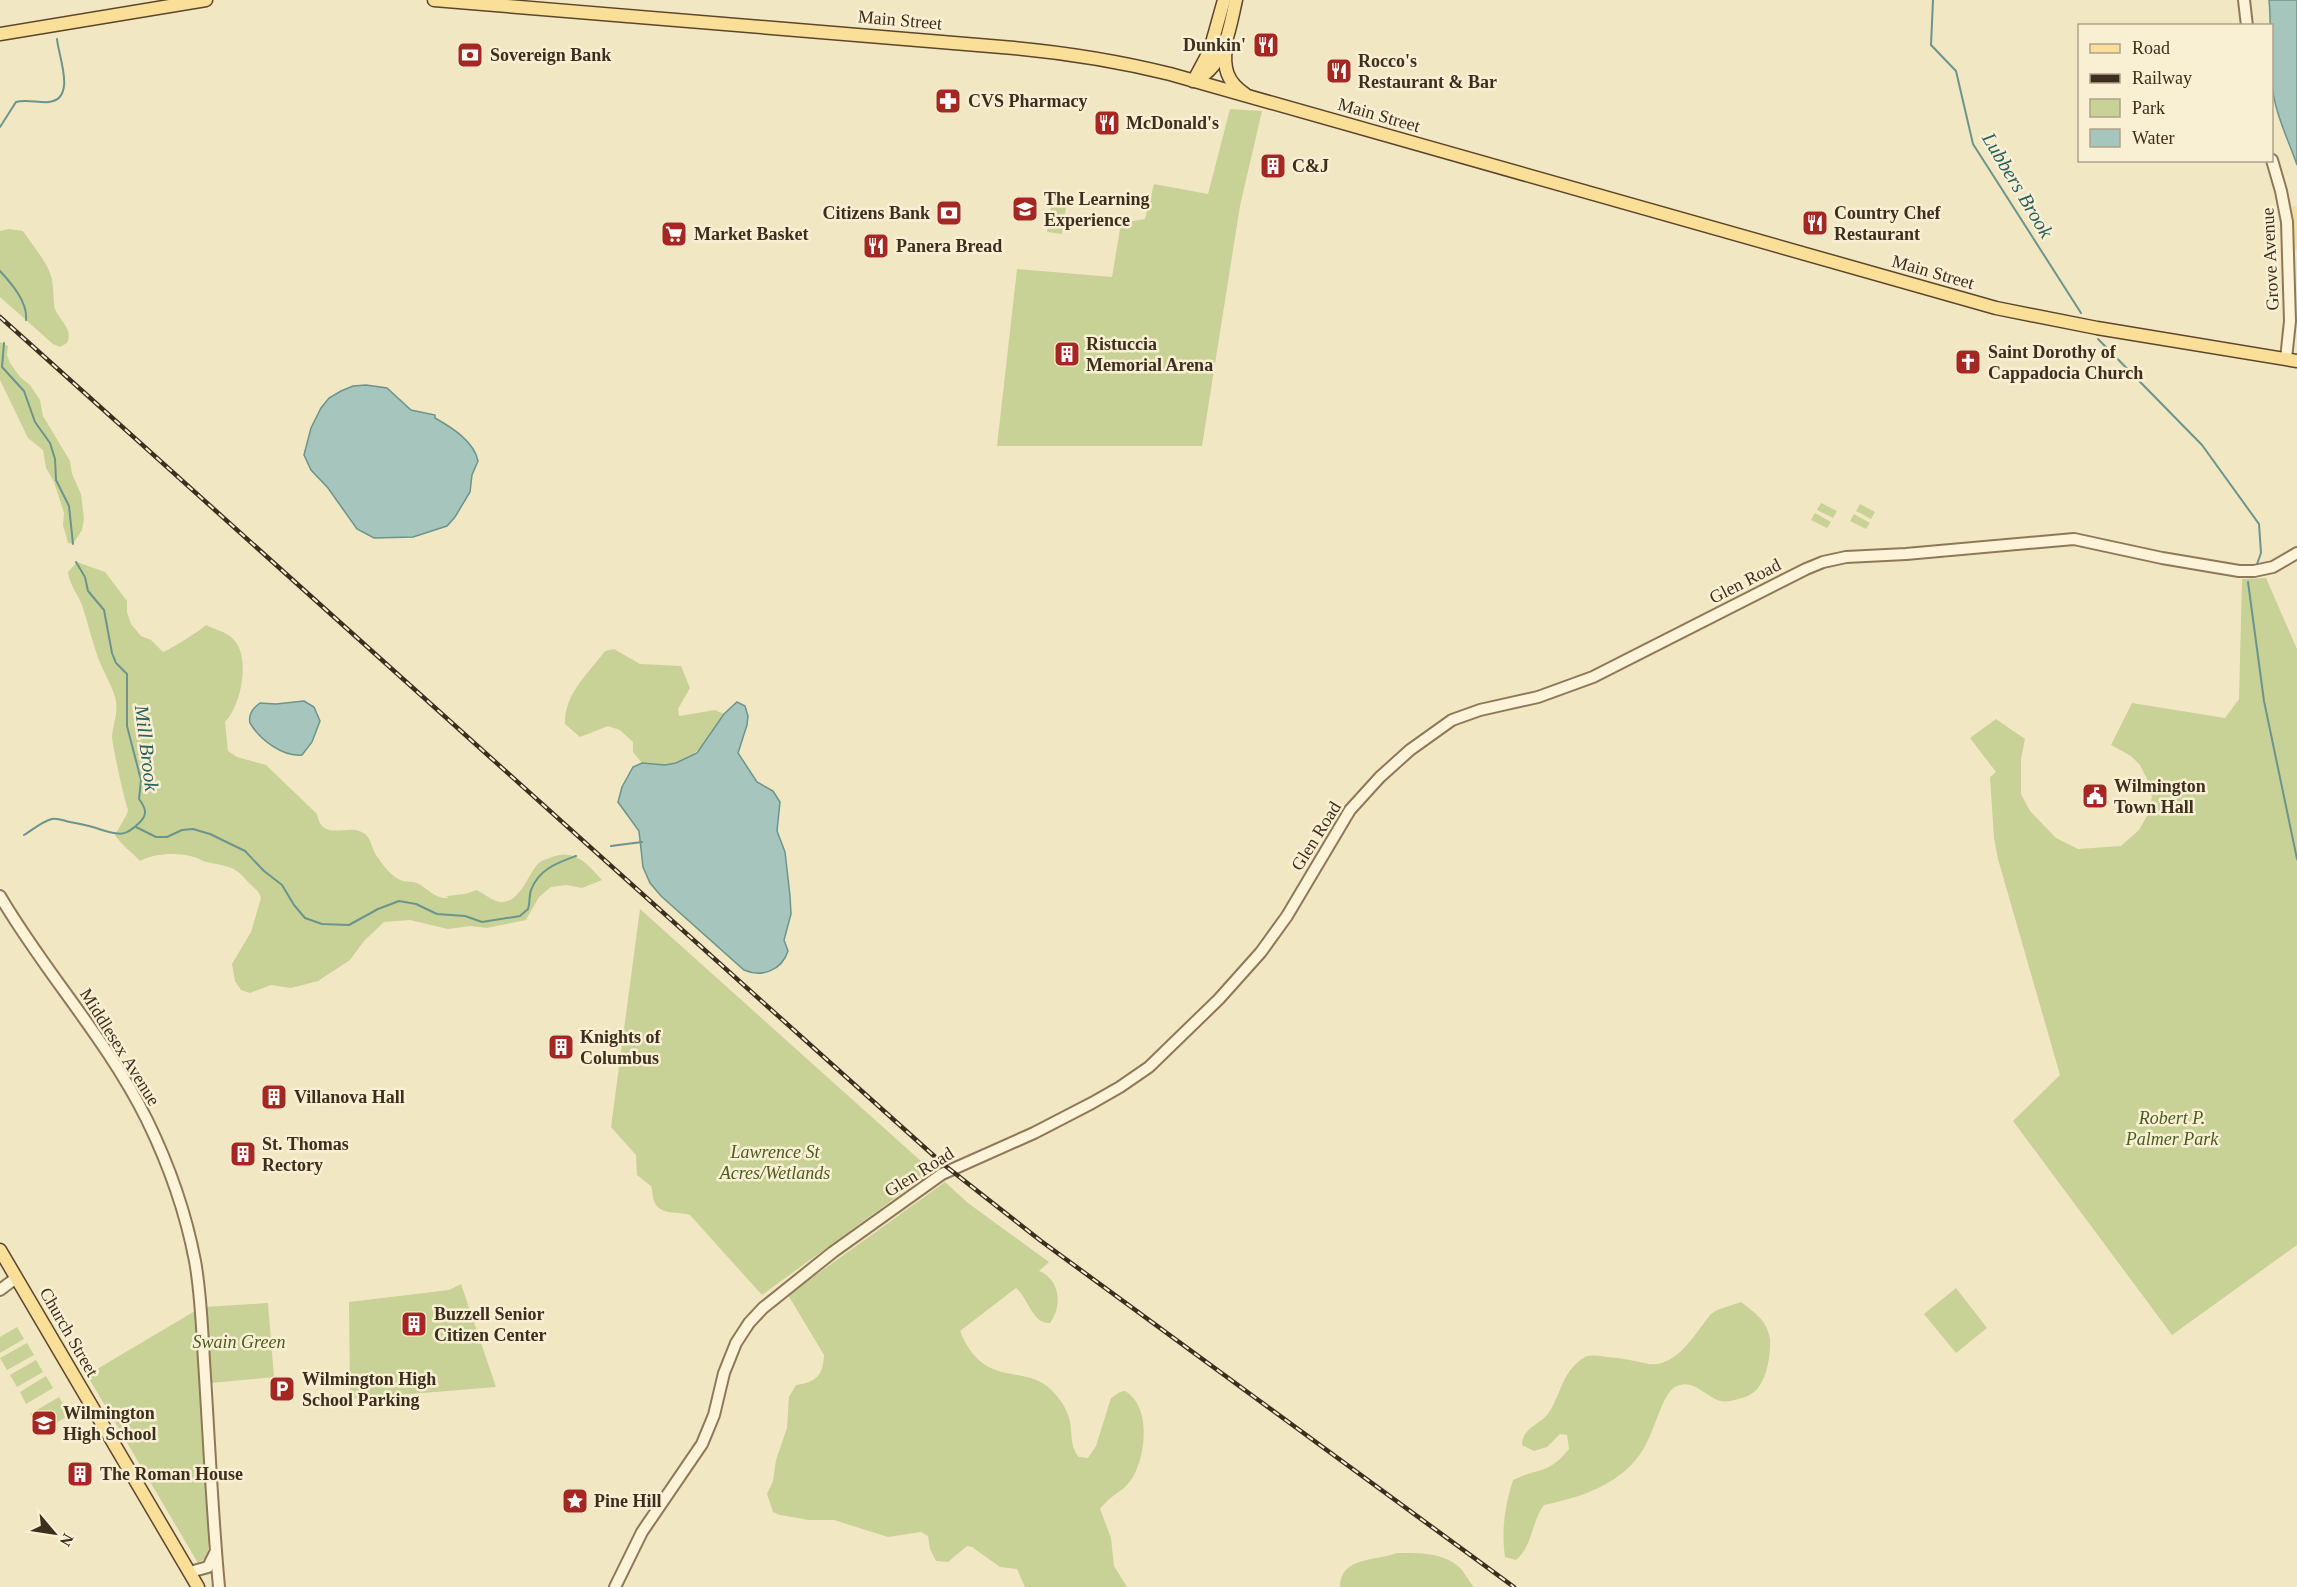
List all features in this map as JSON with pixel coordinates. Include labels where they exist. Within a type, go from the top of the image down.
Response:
[{"type":"main road","points":[[0,34],[206,0]]},
{"type":"main road","name":"Main Street","points":[[434,0],[1042,50],[1135,66],[1996,308],[2088,327],[2291,360]]},
{"type":"main road","points":[[1193,81],[1212,44],[1224,0]]},
{"type":"main road","points":[[1236,0],[1227,37],[1226,72],[1233,85],[1252,98]]},
{"type":"main road","points":[[1193,81],[1211,69],[1227,37]]},
{"type":"main road","name":"Church Street","points":[[0,1250],[198,1587]]},
{"type":"street","points":[[2244,0],[2247,24]]},
{"type":"street","name":"Grove Avenue","points":[[2272,162],[2282,192],[2287,222],[2291,360]]},
{"type":"street","name":"Glen Road","points":[[615,1587],[642,1532],[694,1456],[708,1431],[724,1373],[736,1343],[749,1323],[763,1308],[833,1252],[942,1174],[1034,1133],[1083,1108],[1120,1088],[1149,1067],[1219,999],[1261,952],[1287,916],[1339,826],[1358,801],[1398,760],[1442,725],[1480,710],[1538,697],[1586,679],[1806,569],[1845,557],[2074,539],[2190,563],[2244,571],[2272,567],[2297,553]]},
{"type":"street","name":"Middlesex Avenue","points":[[0,896],[16,923],[97,1036],[134,1095],[158,1144],[181,1210],[192,1247],[199,1294],[219,1587]]},
{"type":"street","points":[[0,1290],[16,1278]]},
{"type":"street","points":[[190,1572],[208,1567],[216,1550]]},
{"type":"green space","points":[[1230,109],[1262,111],[1240,206],[1202,446],[997,446],[1017,269],[1112,277],[1121,223],[1145,219],[1154,184],[1208,194]]},
{"type":"green space","points":[[1053,193],[1068,195],[1062,234],[1047,232]]},
{"type":"green space","points":[[9,229],[23,231],[49,270],[55,309],[69,334],[67,343],[60,347],[53,344],[0,297],[0,231]]},
{"type":"green space","points":[[0,342],[8,346],[7,355],[10,363],[40,400],[43,416],[70,461],[72,474],[81,494],[84,518],[82,530],[73,544],[68,543],[63,525],[64,513],[54,482],[46,468],[43,450],[28,438],[0,380]]},
{"type":"green space","points":[[1821,503],[1837,511],[1833,518],[1817,510]]},
{"type":"green space","points":[[1860,504],[1875,512],[1871,519],[1856,511]]},
{"type":"green space","points":[[1815,513],[1831,522],[1827,528],[1811,520]]},
{"type":"green space","points":[[1854,514],[1870,523],[1866,529],[1850,521]]},
{"type":"green space","points":[[77,562],[105,572],[127,601],[127,612],[131,624],[141,636],[151,640],[163,652],[206,625],[232,638],[242,656],[243,668],[236,705],[225,722],[228,751],[237,757],[266,765],[317,814],[320,823],[325,828],[360,831],[366,835],[381,863],[399,879],[417,883],[444,898],[477,890],[499,902],[509,901],[519,892],[540,862],[552,857],[567,855],[586,863],[602,880],[582,888],[566,885],[551,887],[539,897],[526,920],[487,928],[470,926],[448,929],[410,920],[384,922],[364,941],[350,960],[318,981],[291,988],[271,985],[250,993],[241,990],[235,981],[232,964],[251,932],[261,898],[258,892],[235,870],[196,857],[174,854],[159,855],[140,861],[115,835],[128,809],[112,737],[116,701],[98,658],[82,605],[69,576],[68,572]]},
{"type":"green space","name":"Robert P. Palmer Park","points":[[2266,578],[2297,649],[2297,1245],[2172,1335],[2013,1121],[2060,1075],[1998,859],[1994,838],[1990,777],[1996,772],[1970,738],[1996,719],[2025,739],[2021,759],[2021,794],[2030,811],[2056,838],[2078,849],[2121,846],[2139,830],[2147,816],[2152,797],[2140,765],[2131,756],[2111,745],[2132,703],[2225,718],[2239,699],[2242,579]]},
{"type":"green space","points":[[614,649],[640,664],[681,666],[690,688],[678,709],[679,716],[715,710],[724,714],[707,740],[685,760],[665,765],[642,763],[633,752],[633,742],[620,730],[608,726],[580,737],[565,724],[568,703],[578,685],[605,651]]},
{"type":"green space","name":"Lawrence St Acres/Wetlands","points":[[640,909],[932,1171],[762,1295],[690,1215],[665,1211],[657,1206],[653,1199],[651,1186],[637,1175],[636,1155],[611,1127]]},
{"type":"green space","points":[[945,1182],[968,1203],[1049,1262],[1039,1271],[1051,1280],[1057,1294],[1057,1309],[1050,1323],[1039,1320],[1016,1288],[960,1331],[970,1350],[981,1362],[994,1369],[1032,1379],[1044,1384],[1055,1394],[1064,1405],[1068,1415],[1072,1443],[1079,1457],[1088,1458],[1096,1446],[1111,1398],[1125,1391],[1134,1398],[1139,1408],[1144,1433],[1136,1470],[1128,1484],[1100,1509],[1111,1538],[1114,1566],[1127,1587],[1025,1587],[1017,1569],[1000,1567],[972,1547],[967,1546],[948,1562],[936,1561],[930,1549],[928,1536],[921,1532],[888,1537],[834,1520],[809,1520],[773,1512],[767,1494],[773,1481],[776,1460],[787,1428],[789,1397],[796,1385],[809,1382],[817,1377],[822,1368],[824,1355],[788,1295]]},
{"type":"green space","points":[[461,1284],[496,1387],[350,1399],[349,1302],[449,1290]]},
{"type":"green space","points":[[1956,1288],[1987,1328],[1956,1353],[1924,1314]]},
{"type":"green space","points":[[1741,1302],[1756,1314],[1769,1333],[1770,1354],[1764,1378],[1756,1390],[1732,1401],[1720,1401],[1687,1384],[1675,1387],[1664,1401],[1644,1448],[1625,1471],[1587,1493],[1544,1505],[1522,1554],[1516,1560],[1505,1557],[1503,1537],[1513,1480],[1549,1467],[1569,1449],[1567,1435],[1560,1434],[1547,1447],[1534,1451],[1522,1445],[1527,1431],[1552,1408],[1571,1369],[1585,1357],[1593,1355],[1659,1364],[1677,1355],[1711,1314]]},
{"type":"green space","name":"Swain Green","points":[[268,1303],[274,1377],[211,1383],[205,1307]]},
{"type":"green space","points":[[195,1311],[209,1542],[207,1557],[198,1563],[87,1375]]},
{"type":"green space","points":[[17,1327],[24,1339],[0,1353],[0,1337]]},
{"type":"green space","points":[[27,1343],[34,1355],[7,1370],[0,1358]]},
{"type":"green space","points":[[36,1360],[43,1372],[17,1387],[10,1375]]},
{"type":"green space","points":[[46,1376],[53,1388],[26,1404],[20,1392]]},
{"type":"green space","points":[[59,1397],[70,1415],[40,1432],[30,1414]]},
{"type":"green space","points":[[1397,1553],[1430,1554],[1445,1558],[1461,1569],[1474,1587],[1340,1587],[1346,1570],[1353,1565]]},
{"type":"sand","points":[[2292,206],[2297,206],[2297,250],[2295,250]]},
{"type":"water","points":[[2269,0],[2297,0],[2297,165],[2278,115],[2273,94],[2273,24],[2270,24]]},
{"type":"water","points":[[353,386],[387,388],[411,410],[435,415],[435,418],[455,430],[472,447],[478,461],[472,475],[470,492],[447,526],[413,537],[374,538],[357,529],[328,488],[311,470],[304,455],[311,428],[321,408],[329,398],[341,391]]},
{"type":"water","points":[[304,701],[314,707],[320,721],[312,742],[302,755],[287,753],[273,746],[250,723],[252,712],[260,703]]},
{"type":"water","points":[[737,702],[745,706],[748,716],[738,753],[757,782],[773,791],[780,802],[777,831],[785,852],[790,896],[791,914],[784,940],[788,951],[781,963],[771,971],[764,973],[744,970],[661,896],[650,883],[643,867],[639,831],[618,802],[622,787],[633,767],[642,763],[665,765],[676,763],[697,753],[724,714]]},
{"type":"waterway","name":"Lubbers Brook","points":[[1933,0],[1931,45],[1956,71],[1973,144],[2081,313]]},
{"type":"waterway","name":"Mill Brook","points":[[0,127],[16,102],[49,102],[57,99],[62,93],[64,75],[57,39]]},
{"type":"waterway","name":"Mill Brook","points":[[0,271],[22,300],[26,320]]},
{"type":"waterway","name":"Lubbers Brook","points":[[2098,339],[2202,445],[2259,524],[2261,553],[2257,564]]},
{"type":"waterway","name":"Mill Brook","points":[[4,343],[2,367],[24,391],[35,422],[50,443],[55,459],[56,480],[69,506],[73,544]]},
{"type":"waterway","name":"Mill Brook","points":[[24,835],[52,819],[122,834],[134,828],[145,814],[139,799],[141,780],[127,726],[127,674],[116,663],[112,653],[104,610],[88,591],[85,577],[76,562]]},
{"type":"waterway","name":"Lubbers Brook","points":[[2248,582],[2264,701],[2297,859]]},
{"type":"waterway","points":[[136,827],[156,837],[167,837],[182,830],[193,829],[210,834],[245,851],[264,871],[282,885],[305,918],[322,924],[349,925],[378,909],[399,901],[416,904],[437,914],[465,916],[482,922],[520,916],[528,909],[531,890],[539,877],[556,864],[576,856]]},
{"type":"waterway","points":[[611,846],[642,842]]},
{"type":"railway","points":[[0,317],[943,1164],[1041,1241],[1514,1587]]},
{"type":"place","name":"Dunkin'","points":[[1266,45]]},
{"type":"place","name":"Sovereign Bank","points":[[470,55]]},
{"type":"place","name":"Rocco's Restaurant & Bar","points":[[1339,71]]},
{"type":"place","name":"CVS Pharmacy","points":[[948,101]]},
{"type":"place","name":"McDonald's","points":[[1107,123]]},
{"type":"place","name":"C&J","points":[[1273,166]]},
{"type":"place","name":"The Learning Experience","points":[[1025,209]]},
{"type":"place","name":"Citizens Bank","points":[[949,213]]},
{"type":"place","name":"Country Chef Restaurant","points":[[1815,223]]},
{"type":"place","name":"Market Basket","points":[[674,234]]},
{"type":"place","name":"Panera Bread","points":[[876,246]]},
{"type":"place","name":"Ristuccia Memorial Arena","points":[[1067,354]]},
{"type":"place","name":"Saint Dorothy of Cappadocia Church","points":[[1968,362]]},
{"type":"place","name":"Wilmington Town Hall","points":[[2095,796]]},
{"type":"place","name":"Knights of Columbus","points":[[561,1047]]},
{"type":"place","name":"Villanova Hall","points":[[274,1097]]},
{"type":"place","name":"St. Thomas Rectory","points":[[243,1154]]},
{"type":"place","name":"Buzzell Senior Citizen Center","points":[[414,1324]]},
{"type":"place","name":"Wilmington High School Parking","points":[[282,1389]]},
{"type":"place","name":"Wilmington High School","points":[[44,1423]]},
{"type":"place","name":"The Roman House","points":[[80,1474]]},
{"type":"place","name":"Pine Hill","points":[[575,1501]]}]
